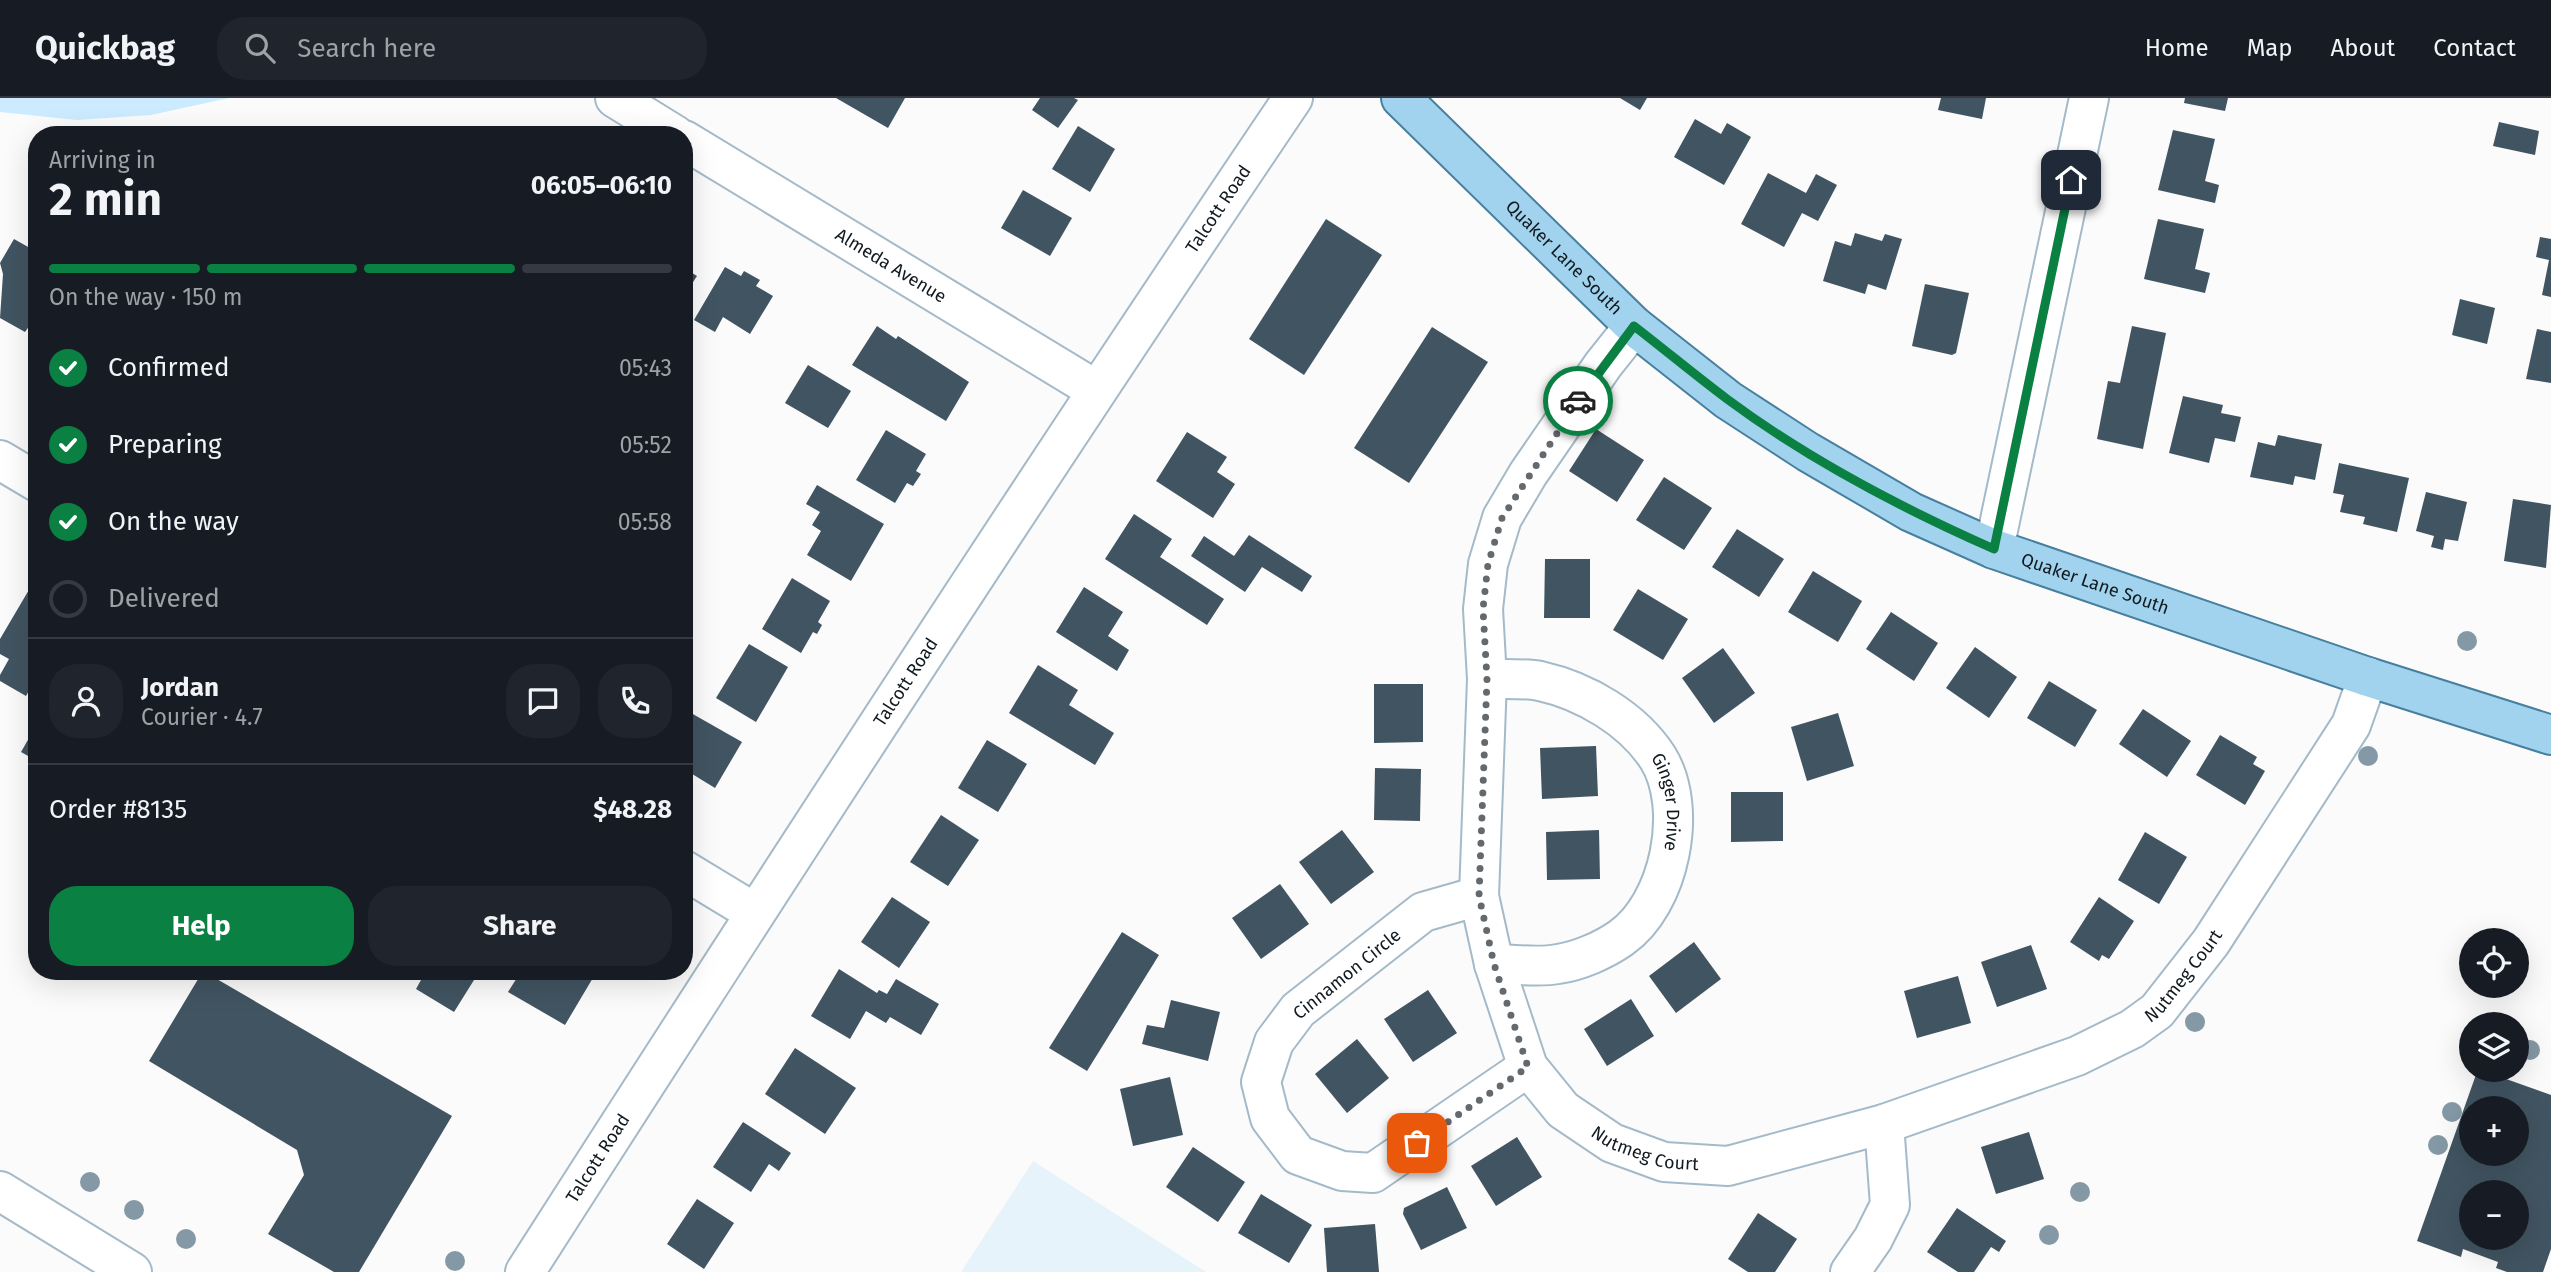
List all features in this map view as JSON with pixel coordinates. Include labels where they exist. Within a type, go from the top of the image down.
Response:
[{"type":"main road","name":"Quaker Lane South","points":[[1401,98],[1634,326],[1728,400],[1808,452],[1911,512],[1994,549],[2368,677],[2551,735]]},
{"type":"street","points":[[615,98],[661,126]]},
{"type":"street","name":"Talcott Road","points":[[525,1272],[755,912],[1096,390],[1293,98]]},
{"type":"street","points":[[1994,549],[2089,98]]},
{"type":"street","name":"Almeda Avenue","points":[[693,145],[1096,390]]},
{"type":"street","name":"Nutmeg Court","points":[[1634,326],[1603,365],[1528,474],[1502,518],[1488,564],[1483,609],[1487,679],[1479,896],[1494,964],[1528,1067],[1563,1110],[1612,1143],[1664,1162],[1728,1166],[1884,1124],[2106,1044],[2157,1011],[2211,942],[2351,725],[2368,677]]},
{"type":"street","points":[[0,460],[28,477]]},
{"type":"street","name":"Ginger Drive","points":[[1487,679],[1539,681],[1578,693],[1605,707],[1635,732],[1658,759],[1671,794],[1674,828],[1667,866],[1647,908],[1623,937],[1591,954],[1558,965],[1494,964]]},
{"type":"street","points":[[693,875],[755,912]]},
{"type":"street","name":"Cinnamon Circle","points":[[1479,896],[1423,912],[1298,1010],[1274,1042],[1261,1082],[1270,1118],[1298,1155],[1342,1171],[1373,1174],[1528,1067]]},
{"type":"street","points":[[1850,1272],[1890,1205],[1884,1124]]},
{"type":"street","points":[[0,1191],[132,1272]]},
{"type":"shaded area","points":[[0,98],[229,98],[151,115],[77,120],[0,112]]},
{"type":"shaded area","points":[[1033,1161],[1206,1272],[961,1272]]},
{"type":"building","points":[[836,98],[905,98],[888,128]]},
{"type":"building","points":[[1040,98],[1078,100],[1058,128],[1032,110]]},
{"type":"building","points":[[1620,98],[1647,98],[1640,110]]},
{"type":"building","points":[[1941,98],[1986,98],[1982,119],[1938,110]]},
{"type":"building","points":[[2185,98],[2228,98],[2225,111],[2184,103]]},
{"type":"building","points":[[1695,119],[1721,134],[1727,123],[1751,137],[1724,185],[1674,157]]},
{"type":"building","points":[[2499,122],[2539,131],[2535,155],[2493,146]]},
{"type":"building","points":[[1078,126],[1115,149],[1090,192],[1052,169]]},
{"type":"building","points":[[2173,130],[2215,139],[2205,181],[2219,185],[2215,203],[2158,190]]},
{"type":"building","points":[[1768,173],[1806,193],[1816,174],[1837,185],[1818,221],[1802,213],[1784,247],[1741,224]]},
{"type":"building","points":[[1023,190],[1072,218],[1050,256],[1001,228]]},
{"type":"building","points":[[1326,219],[1382,255],[1304,375],[1249,339]]},
{"type":"building","points":[[2158,219],[2204,229],[2195,269],[2210,273],[2205,293],[2144,279]]},
{"type":"building","points":[[1855,233],[1882,241],[1885,234],[1902,239],[1886,290],[1868,284],[1865,294],[1823,281],[1835,241],[1851,246]]},
{"type":"building","points":[[2540,237],[2551,239],[2551,297],[2542,295],[2549,260],[2536,257]]},
{"type":"building","points":[[14,239],[28,247],[28,328],[25,332],[0,318],[3,274],[0,263]]},
{"type":"building","points":[[725,267],[741,276],[744,271],[760,280],[756,286],[773,296],[750,334],[723,317],[715,332],[694,320]]},
{"type":"building","points":[[1925,284],[1969,293],[1956,353],[1952,355],[1912,346]]},
{"type":"building","points":[[2460,299],[2495,308],[2487,344],[2452,335]]},
{"type":"building","points":[[877,326],[896,339],[898,336],[969,382],[946,421],[852,365]]},
{"type":"building","points":[[2132,326],[2166,333],[2143,449],[2097,439],[2108,381],[2120,383]]},
{"type":"building","points":[[1432,327],[1488,362],[1409,483],[1354,448]]},
{"type":"building","points":[[2537,329],[2551,332],[2551,383],[2526,379]]},
{"type":"building","points":[[808,365],[851,391],[828,428],[785,403]]},
{"type":"building","points":[[2183,396],[2223,405],[2221,413],[2241,417],[2235,442],[2215,438],[2209,463],[2169,453]]},
{"type":"building","points":[[1596,429],[1644,460],[1617,502],[1569,471]]},
{"type":"building","points":[[886,430],[926,454],[916,471],[921,474],[913,486],[907,483],[895,503],[856,480]]},
{"type":"building","points":[[1187,432],[1227,457],[1217,472],[1235,484],[1213,518],[1156,481]]},
{"type":"building","points":[[2278,435],[2322,444],[2315,480],[2295,476],[2293,485],[2250,477],[2258,442],[2275,446]]},
{"type":"building","points":[[2339,463],[2409,478],[2397,532],[2363,524],[2365,517],[2340,512],[2344,495],[2333,493]]},
{"type":"building","points":[[1664,477],[1712,508],[1684,550],[1636,520]]},
{"type":"building","points":[[817,485],[884,524],[851,581],[807,555],[821,531],[812,525],[820,512],[806,504]]},
{"type":"building","points":[[2426,492],[2467,502],[2458,541],[2445,539],[2443,550],[2431,547],[2434,536],[2416,531]]},
{"type":"building","points":[[2513,499],[2551,505],[2546,568],[2504,561]]},
{"type":"building","points":[[1134,514],[1172,539],[1160,557],[1224,599],[1207,625],[1105,559]]},
{"type":"building","points":[[1737,529],[1784,559],[1759,597],[1712,567]]},
{"type":"building","points":[[1249,535],[1312,576],[1302,592],[1262,567],[1245,592],[1191,556],[1204,536],[1234,556]]},
{"type":"building","points":[[1545,559],[1590,559],[1590,618],[1544,618]]},
{"type":"building","points":[[1813,571],[1862,601],[1838,642],[1788,612]]},
{"type":"building","points":[[792,578],[830,601],[818,622],[822,625],[817,634],[813,632],[801,653],[762,629]]},
{"type":"building","points":[[1084,587],[1123,612],[1108,636],[1129,650],[1117,671],[1056,632]]},
{"type":"building","points":[[1638,589],[1688,619],[1663,660],[1613,630]]},
{"type":"building","points":[[28,591],[26,696],[0,681],[0,675],[9,659],[0,654],[0,639]]},
{"type":"building","points":[[1891,612],[1938,643],[1914,681],[1866,649]]},
{"type":"building","points":[[749,644],[788,667],[756,722],[716,698]]},
{"type":"building","points":[[1975,647],[2017,677],[1989,718],[1946,688]]},
{"type":"building","points":[[1723,648],[1755,693],[1714,723],[1682,678]]},
{"type":"building","points":[[1038,665],[1078,690],[1069,705],[1114,733],[1095,765],[1009,713]]},
{"type":"building","points":[[2049,681],[2097,710],[2075,747],[2027,718]]},
{"type":"building","points":[[1374,684],[1423,684],[1423,742],[1374,743]]},
{"type":"building","points":[[2143,709],[2191,741],[2167,777],[2119,744]]},
{"type":"building","points":[[1838,713],[1854,766],[1807,781],[1791,727]]},
{"type":"building","points":[[693,714],[742,742],[715,788],[693,775]]},
{"type":"building","points":[[2220,735],[2257,757],[2253,764],[2265,771],[2245,805],[2196,775]]},
{"type":"building","points":[[28,740],[28,756],[21,752]]},
{"type":"building","points":[[987,740],[1027,764],[998,812],[958,788]]},
{"type":"building","points":[[1596,746],[1598,796],[1542,799],[1540,748]]},
{"type":"building","points":[[1375,768],[1421,769],[1420,821],[1374,820]]},
{"type":"building","points":[[1731,792],[1783,792],[1783,841],[1731,842]]},
{"type":"building","points":[[941,815],[979,840],[948,886],[910,862]]},
{"type":"building","points":[[1342,830],[1374,872],[1331,904],[1299,862]]},
{"type":"building","points":[[1599,830],[1600,879],[1547,880],[1546,832]]},
{"type":"building","points":[[2145,832],[2187,857],[2159,904],[2118,880]]},
{"type":"building","points":[[1280,884],[1309,924],[1261,959],[1232,918]]},
{"type":"building","points":[[892,897],[930,922],[899,968],[861,942]]},
{"type":"building","points":[[2099,897],[2134,921],[2109,959],[2102,955],[2099,961],[2070,942]]},
{"type":"building","points":[[1122,932],[1159,955],[1087,1071],[1049,1048]]},
{"type":"building","points":[[1694,942],[1721,979],[1676,1013],[1649,976]]},
{"type":"building","points":[[2031,945],[2047,989],[1997,1007],[1981,962]]},
{"type":"building","points":[[839,969],[877,993],[879,990],[887,994],[896,979],[939,1004],[921,1035],[890,1017],[886,1023],[866,1011],[850,1039],[811,1016]]},
{"type":"building","points":[[1958,976],[1971,1023],[1917,1038],[1904,991]]},
{"type":"building","points":[[198,980],[218,980],[452,1116],[359,1272],[334,1272],[268,1234],[304,1175],[297,1150],[149,1061]]},
{"type":"building","points":[[421,980],[474,980],[454,1012],[416,989]]},
{"type":"building","points":[[516,980],[592,980],[565,1025],[508,992]]},
{"type":"building","points":[[1428,990],[1457,1033],[1413,1062],[1384,1019]]},
{"type":"building","points":[[1631,999],[1654,1036],[1607,1066],[1584,1029]]},
{"type":"building","points":[[1171,1000],[1220,1012],[1208,1061],[1142,1044],[1147,1025],[1164,1028]]},
{"type":"building","points":[[1357,1039],[1389,1078],[1347,1113],[1315,1074]]},
{"type":"building","points":[[795,1048],[856,1088],[825,1134],[765,1094]]},
{"type":"building","points":[[1170,1077],[1183,1135],[1133,1146],[1120,1089]]},
{"type":"building","points":[[2473,1082],[2514,1082],[2551,1095],[2551,1249],[2543,1272],[2507,1272],[2496,1268],[2498,1262],[2466,1250],[2529,1250],[2529,1180],[2459,1180],[2461,1257],[2417,1241],[2459,1123],[2459,1166],[2529,1166],[2529,1096],[2468,1096]]},
{"type":"building","points":[[743,1122],[791,1153],[779,1171],[769,1164],[751,1192],[713,1167]]},
{"type":"building","points":[[2029,1132],[2044,1179],[1996,1194],[1981,1147]]},
{"type":"building","points":[[1517,1137],[1542,1177],[1496,1206],[1471,1166]]},
{"type":"building","points":[[1193,1147],[1245,1182],[1218,1222],[1166,1187]]},
{"type":"building","points":[[1447,1187],[1467,1228],[1421,1250],[1403,1214],[1404,1208]]},
{"type":"building","points":[[1261,1194],[1312,1225],[1289,1263],[1238,1233]]},
{"type":"building","points":[[697,1199],[734,1223],[704,1269],[667,1244]]},
{"type":"building","points":[[1957,1208],[2006,1241],[1999,1252],[1991,1247],[1974,1272],[1958,1272],[1927,1252]]},
{"type":"building","points":[[1758,1213],[1797,1239],[1775,1272],[1748,1272],[1728,1259]]},
{"type":"building","points":[[1375,1224],[1379,1272],[1327,1272],[1324,1228]]},
{"type":"way so far","points":[[1417,1143],[1528,1067],[1494,964],[1479,896],[1487,679],[1483,609],[1488,564],[1502,518],[1528,474],[1578,401]]},
{"type":"route","points":[[1578,401],[1634,326],[1728,400],[1808,452],[1911,512],[1994,549],[2071,180]]}]
